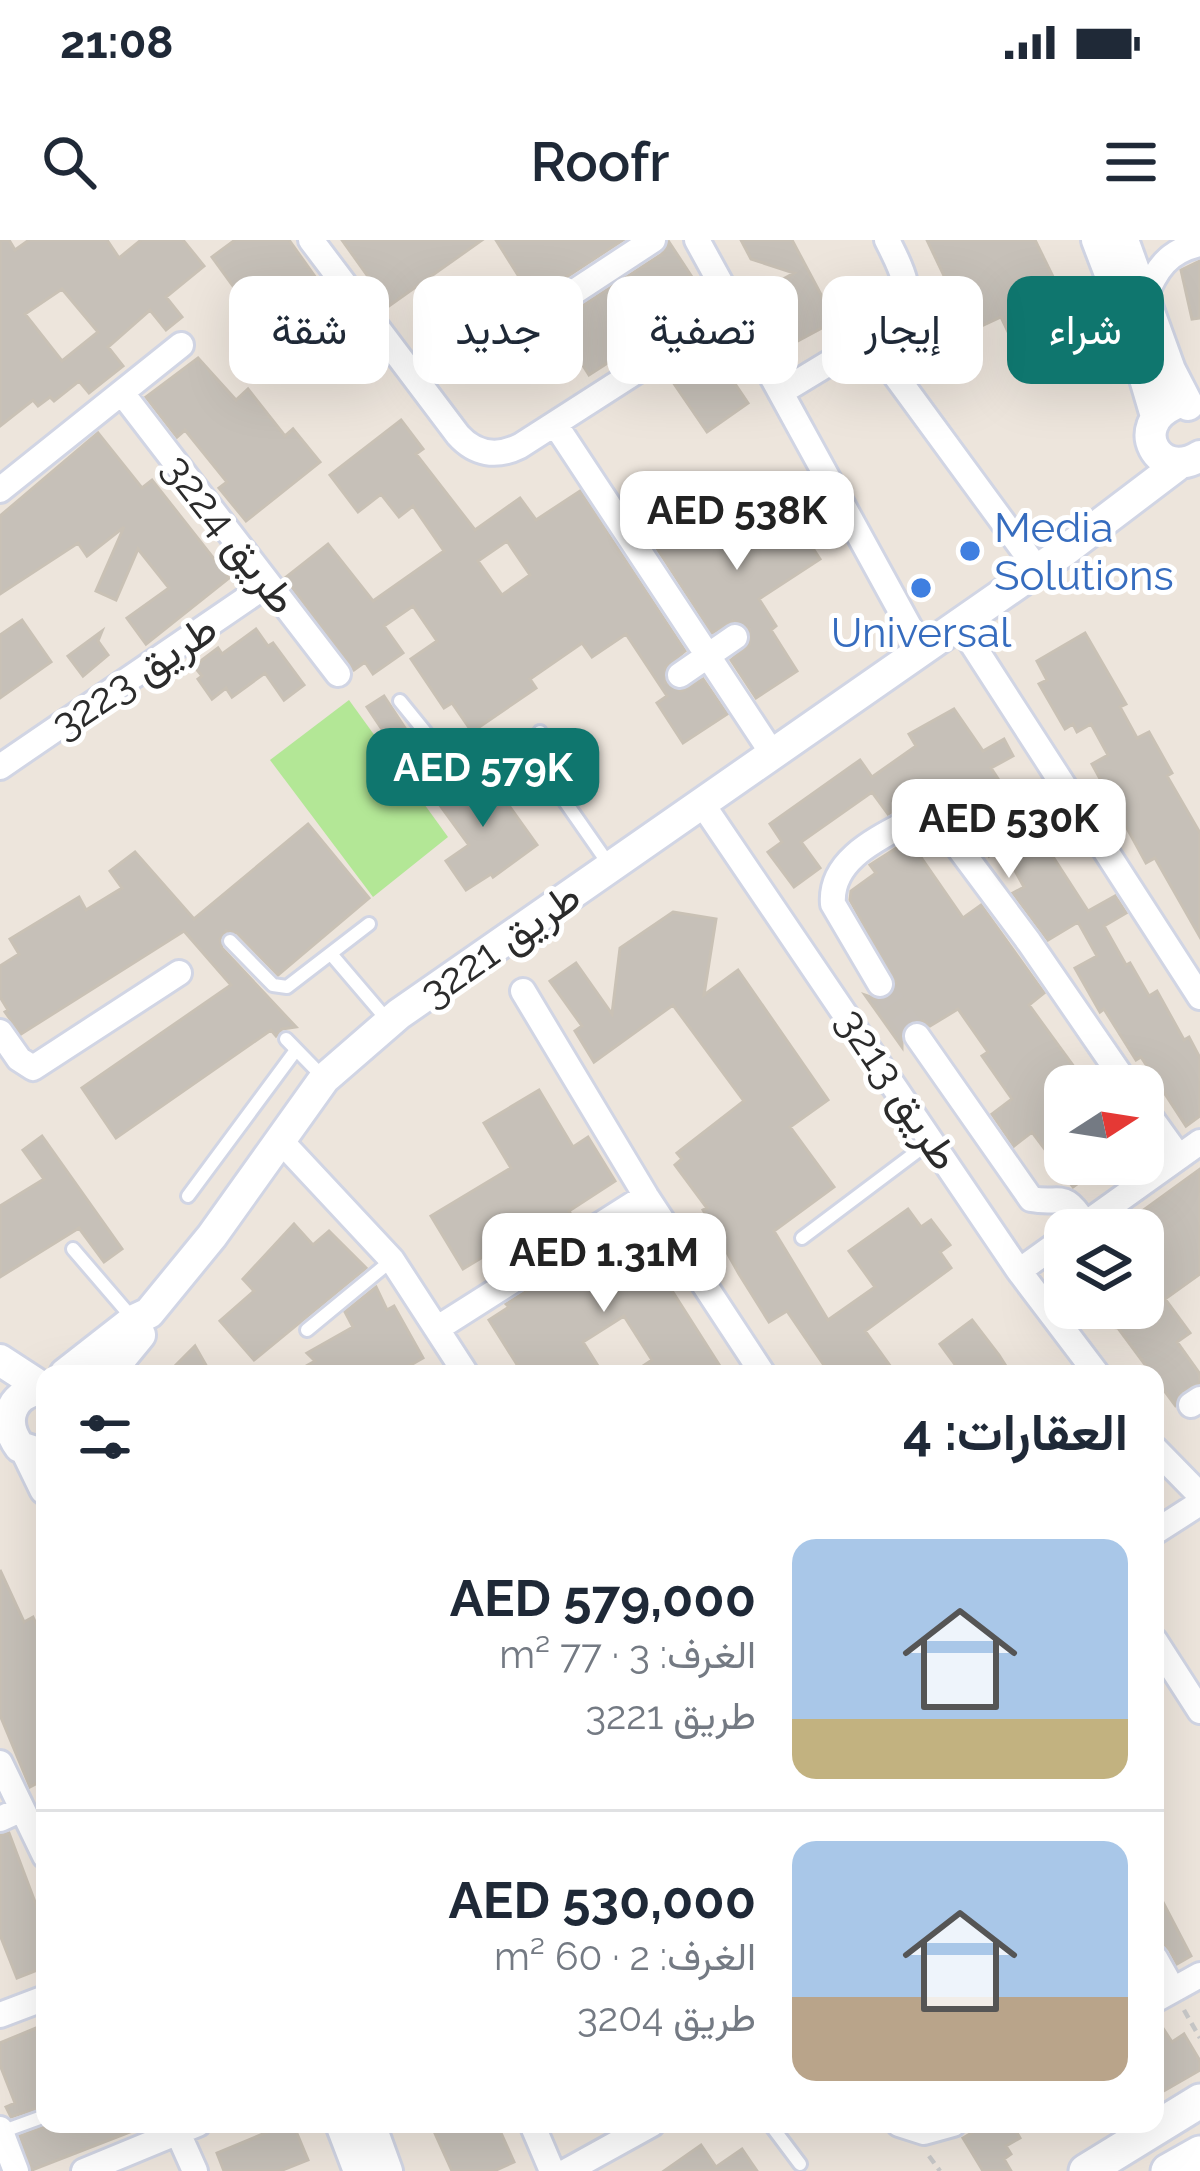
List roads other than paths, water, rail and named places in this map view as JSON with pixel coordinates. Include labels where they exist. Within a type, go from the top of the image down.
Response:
[{"type":"main road","points":[[1164,2123],[1200,2101]]},
{"type":"main road","points":[[1086,2171],[1148,2133]]},
{"type":"main road","points":[[1168,2171],[1200,2152]]},
{"type":"street","points":[[311,240],[466,443],[487,453],[509,452],[617,384]]},
{"type":"street","points":[[583,286],[653,240]]},
{"type":"street","points":[[697,240],[717,276]]},
{"type":"street","points":[[783,391],[900,320],[908,303],[906,280],[887,240]]},
{"type":"street","points":[[1097,240],[1135,341],[1160,456],[1190,460]]},
{"type":"street","points":[[1123,240],[1136,276]]},
{"type":"street","points":[[1154,276],[1173,252],[1200,244]]},
{"type":"street","points":[[0,490],[181,345]]},
{"type":"street","points":[[1164,353],[1197,409]]},
{"type":"street","points":[[779,384],[921,648]]},
{"type":"street","points":[[902,384],[1038,570]]},
{"type":"street","name":"طريق 3224","points":[[122,393],[338,674]]},
{"type":"street","points":[[1153,427],[1176,404],[1197,409]]},
{"type":"street","points":[[555,424],[772,753]]},
{"type":"street","name":"طريق 3221","points":[[1098,523],[1153,427]]},
{"type":"street","name":"طريق 3221","points":[[80,1365],[141,1317],[212,1236],[324,1078],[389,1022],[1190,460]]},
{"type":"street","name":"طريق 3223","points":[[0,767],[268,584]]},
{"type":"street","points":[[960,625],[1200,997]]},
{"type":"street","points":[[680,674],[735,638]]},
{"type":"street","name":"طريق 3213","points":[[701,802],[1019,1271],[1089,1365]]},
{"type":"street","points":[[880,984],[832,904],[832,892],[850,858],[923,814],[933,813],[1114,1065]]},
{"type":"street","points":[[0,1032],[19,1059],[32,1068],[179,973]]},
{"type":"street","points":[[523,991],[646,1196],[757,1365]]},
{"type":"street","points":[[917,1036],[1031,1199],[1063,1198],[1074,1209]]},
{"type":"street","points":[[1164,1136],[1179,1157]]},
{"type":"street","points":[[279,1139],[392,1260],[461,1365]]},
{"type":"street","points":[[1107,1209],[1200,1142]]},
{"type":"street","points":[[438,1328],[646,1196]]},
{"type":"street","points":[[1019,1271],[1044,1253]]},
{"type":"street","name":"طريق 3221","points":[[115,1365],[144,1330],[141,1317]]},
{"type":"street","points":[[0,1360],[36,1377]]},
{"type":"street","name":"طريق 3221","points":[[4,1409],[36,1391]]},
{"type":"street","points":[[4,1409],[14,1441],[36,1453]]},
{"type":"street","points":[[1164,1459],[1200,1499],[1164,1525]]},
{"type":"street","points":[[1164,1655],[1200,1712]]},
{"type":"street","points":[[0,1763],[11,1814],[36,1845]]},
{"type":"street","points":[[1164,1995],[1200,1975]]},
{"type":"street","points":[[0,2015],[36,2001]]},
{"type":"street","points":[[0,2131],[16,2171]]},
{"type":"street","points":[[84,2171],[170,2133]]},
{"type":"street","points":[[186,2133],[195,2171]]},
{"type":"street","points":[[344,2133],[359,2171]]},
{"type":"street","points":[[373,2133],[387,2171]]},
{"type":"street","points":[[536,2133],[552,2171]]},
{"type":"street","points":[[568,2171],[636,2133]]},
{"type":"street","points":[[1190,2171],[1200,2170]]},
{"type":"lane","points":[[400,701],[439,749],[490,754],[518,773],[530,772],[539,764],[544,748],[541,732]]},
{"type":"lane","points":[[539,764],[611,867]]},
{"type":"lane","points":[[230,941],[280,987],[293,985],[369,924]]},
{"type":"lane","points":[[331,954],[389,1022]]},
{"type":"lane","points":[[188,1196],[291,1044],[324,1078]]},
{"type":"lane","points":[[802,1238],[932,1140]]},
{"type":"lane","points":[[73,1249],[141,1317]]},
{"type":"lane","points":[[308,1330],[392,1260]]},
{"type":"lane","points":[[0,2131],[36,2119]]},
{"type":"lane","points":[[777,2133],[800,2164]]},
{"type":"tunnel","points":[[880,984],[917,1036]]},
{"type":"place","name":"Media Solutions","points":[[970,551]]},
{"type":"place","name":"Universal","points":[[921,588]]}]
